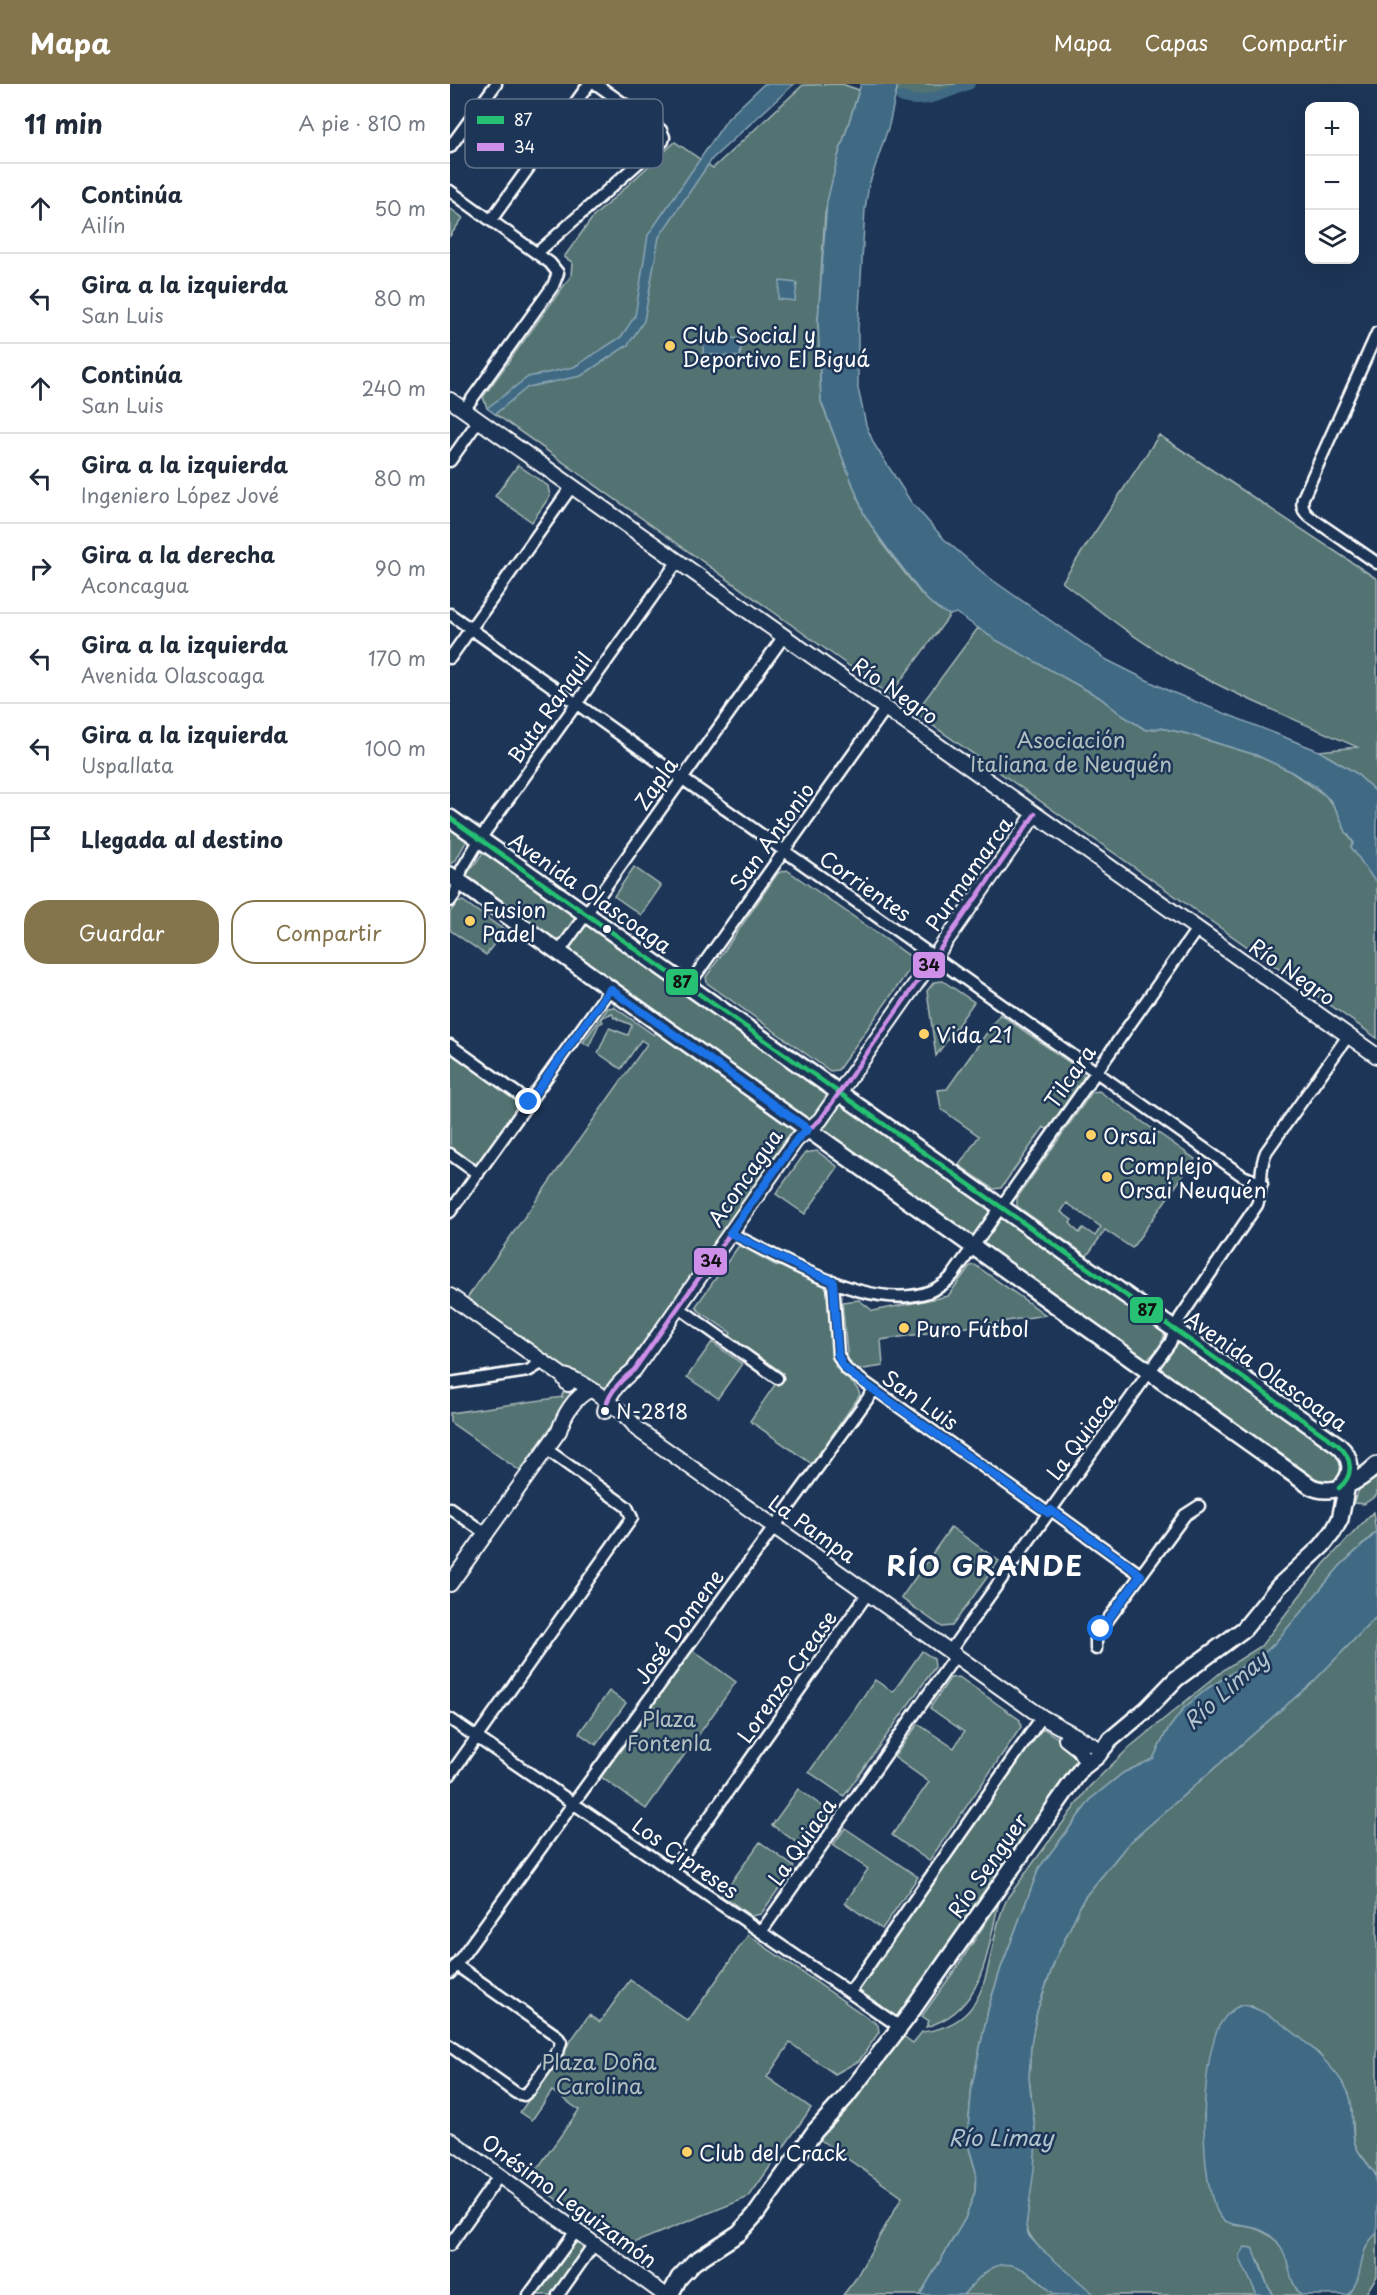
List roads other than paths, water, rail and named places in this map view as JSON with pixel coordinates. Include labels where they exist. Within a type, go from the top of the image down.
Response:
[{"type":"main road","name":"Avenida Olascoaga","points":[[450,818],[1338,1445],[1349,1458],[1345,1483]]},
{"type":"main road","points":[[454,877],[1310,1486],[1327,1491],[1377,1466]]},
{"type":"main road","name":"Río Senguer","points":[[670,2295],[679,2278],[694,2262],[739,2233],[750,2222],[815,2131],[846,2097],[900,2026],[1082,1768],[1095,1758],[1110,1740],[1147,1709],[1176,1679],[1244,1629],[1279,1586],[1322,1546],[1340,1519],[1345,1483]]},
{"type":"street","points":[[485,99],[496,84]]},
{"type":"street","points":[[578,99],[589,84]]},
{"type":"street","points":[[596,84],[617,99]]},
{"type":"street","points":[[450,147],[465,126]]},
{"type":"street","points":[[491,220],[528,168]]},
{"type":"street","points":[[537,254],[634,168]]},
{"type":"street","points":[[450,191],[554,266],[558,273],[553,286],[464,410]]},
{"type":"street","points":[[1377,333],[1303,498],[1303,508],[1310,517],[1377,562]]},
{"type":"street","name":"Río Negro","points":[[450,400],[1377,1056]]},
{"type":"street","points":[[450,461],[479,420]]},
{"type":"street","points":[[450,658],[572,486]]},
{"type":"street","name":"Buta Ranquil","points":[[450,901],[455,894],[454,877],[678,561]]},
{"type":"street","name":"Corrientes","points":[[450,614],[1244,1176],[1262,1184]]},
{"type":"street","name":"Zapla","points":[[559,952],[784,636]]},
{"type":"street","name":"San Antonio","points":[[688,986],[886,708]]},
{"type":"street","name":"Purmamarca","points":[[808,1129],[820,1120],[1035,814]]},
{"type":"street","name":"Tilcara","points":[[730,1233],[803,1269],[882,1296],[924,1293],[946,1282],[1197,929]]},
{"type":"street","points":[[450,1212],[610,989]]},
{"type":"street","name":"La Quiaca","points":[[761,1932],[1049,1512],[1170,1343],[1180,1318],[1254,1212],[1260,1198],[1262,1163],[1266,1152],[1348,1036]]},
{"type":"street","points":[[450,1045],[529,1102]]},
{"type":"street","name":"Aconcagua","points":[[608,1406],[627,1386],[634,1370],[730,1233],[798,1138],[808,1129]]},
{"type":"street","points":[[450,1154],[478,1173]]},
{"type":"street","name":"San Luis","points":[[833,1281],[840,1361],[850,1373],[1141,1575]]},
{"type":"street","name":"La Pampa","points":[[450,1296],[563,1376],[568,1384],[608,1406],[624,1425],[637,1429],[1048,1720],[1060,1735],[1079,1749],[1083,1758],[1095,1758]]},
{"type":"street","points":[[678,1307],[777,1378]]},
{"type":"street","points":[[450,1383],[528,1371],[543,1362]]},
{"type":"street","name":"José Domene","points":[[453,1969],[874,1390]]},
{"type":"street","points":[[450,1584],[559,1431],[570,1424],[586,1394]]},
{"type":"street","points":[[450,1775],[631,1521],[632,1514],[627,1507],[546,1449]]},
{"type":"street","points":[[1096,1649],[1098,1633],[1185,1515],[1199,1506]]},
{"type":"street","points":[[450,1508],[486,1534]]},
{"type":"street","name":"Lorenzo Crease","points":[[672,1870],[868,1593]]},
{"type":"street","name":"Los Cipreses","points":[[450,1719],[900,2026]]},
{"type":"street","points":[[849,1992],[1048,1720]]},
{"type":"street","points":[[450,2046],[516,2093],[524,2095],[559,2049],[561,2042],[556,2036],[453,1969]]},
{"type":"street","name":"Onésimo Leguizamón","points":[[450,2140],[665,2295]]},
{"type":"street","points":[[450,2245],[499,2176]]},
{"type":"street","points":[[529,2295],[576,2231]]},
{"type":"street","points":[[558,2295],[594,2244]]},
{"type":"street","points":[[649,2283],[657,2295]]},
{"type":"water","points":[[764,84],[794,84],[712,159],[659,237],[644,321],[628,345],[581,376],[528,387],[495,414],[487,408],[528,377],[574,367],[621,337],[635,316],[648,235],[728,118]]},
{"type":"water","points":[[861,84],[898,84],[889,125],[869,185],[865,209],[858,328],[858,388],[866,425],[874,444],[911,502],[944,539],[988,577],[1107,660],[1169,691],[1319,751],[1356,773],[1377,793],[1377,879],[1374,880],[1351,847],[1354,843],[1330,800],[1315,786],[1256,755],[1184,733],[1161,728],[1146,730],[1099,697],[996,640],[956,613],[950,615],[941,611],[920,592],[864,514],[821,401],[818,320],[827,201]]},
{"type":"water","points":[[780,281],[797,283],[795,301],[778,299]]},
{"type":"water","points":[[704,336],[742,339],[740,357],[703,354]]},
{"type":"water","name":"Río Limay","points":[[1377,1532],[1377,1616],[1315,1680],[1128,1844],[1084,1898],[1055,1960],[1037,2011],[1031,2044],[1029,2078],[1036,2139],[1026,2227],[1029,2236],[1039,2247],[1095,2295],[1055,2294],[1028,2272],[1007,2264],[990,2269],[963,2295],[920,2295],[965,2219],[975,2192],[976,2172],[967,2141],[972,2085],[989,2006],[1039,1868],[1092,1798],[1123,1773],[1153,1759],[1167,1731],[1184,1708],[1208,1688],[1263,1654],[1274,1644],[1340,1566]]},
{"type":"water","points":[[1242,2005],[1255,2008],[1270,2016],[1303,2040],[1332,2068],[1349,2094],[1355,2144],[1375,2174],[1377,2233],[1366,2248],[1354,2288],[1348,2295],[1301,2295],[1293,2282],[1283,2252],[1273,2238],[1259,2229],[1224,2220],[1213,2200],[1205,2150],[1205,2093],[1208,2066],[1219,2026],[1229,2013]]},
{"type":"water","points":[[1245,2247],[1252,2248],[1268,2287],[1274,2295],[1257,2295],[1241,2261],[1240,2255]]},
{"type":"waterway","points":[[901,97],[927,99],[970,84]]},
{"type":"place","name":"Club Social y Deportivo El Biguá","points":[[670,346]]},
{"type":"place","name":"Fusion Padel","points":[[470,921]]},
{"type":"place","name":"Vida 21","points":[[924,1034]]},
{"type":"place","name":"Orsai","points":[[1091,1135]]},
{"type":"place","name":"Complejo Orsai Neuquén","points":[[1107,1177]]},
{"type":"place","name":"Puro Fútbol","points":[[904,1328]]},
{"type":"place","name":"N-2818","points":[[605,1411]]},
{"type":"place","name":"Club del Crack","points":[[687,2152]]},
{"type":"district","name":"RÍO GRANDE","points":[[985,1564]]},
{"type":"park label","name":"Asociación Italiana de Neuquén","points":[[1071,751]]},
{"type":"park label","name":"Plaza Fontenla","points":[[669,1730]]},
{"type":"park label","name":"Plaza Doña Carolina","points":[[599,2073]]}]
